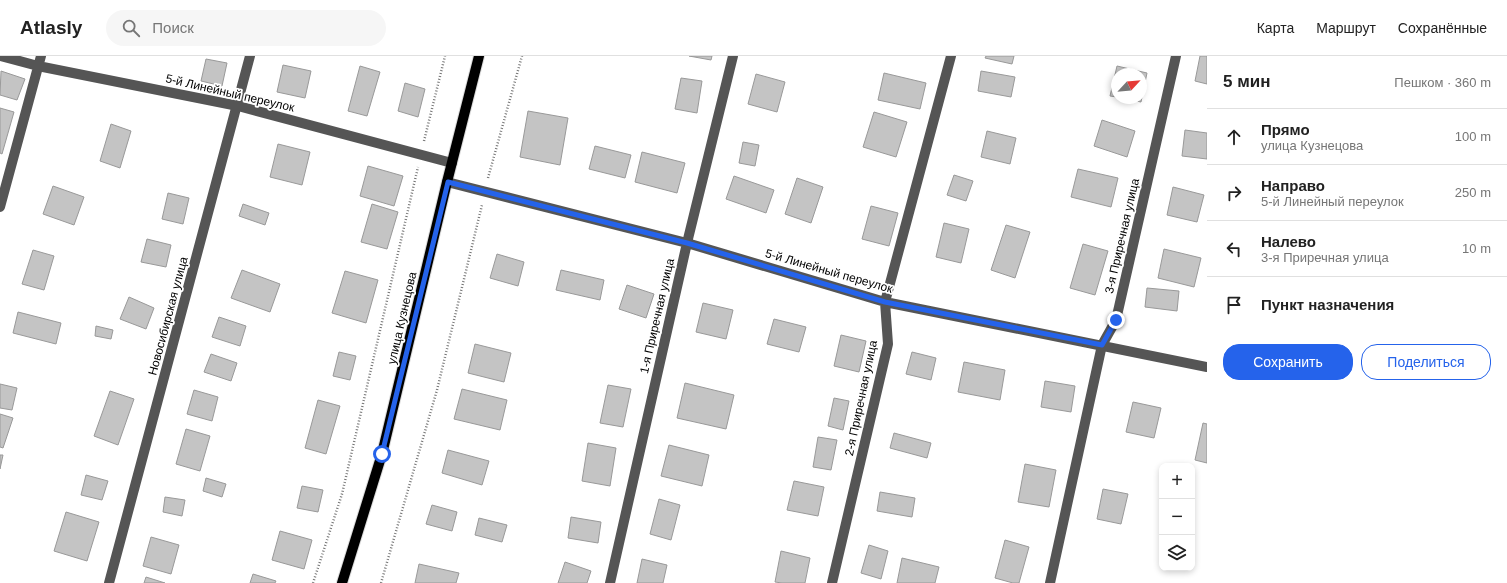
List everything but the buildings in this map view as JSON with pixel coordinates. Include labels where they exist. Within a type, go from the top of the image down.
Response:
[{"type":"main road","name":"улица Кузнецова","points":[[342,583],[382,454],[479,56]]},
{"type":"street","name":"5-й Линейный переулок","points":[[1,56],[40,61],[238,106],[452,163]]},
{"type":"street","name":"Новосибирская улица","points":[[109,583],[238,106],[250,56]]},
{"type":"street","name":"1-я Приречная улица","points":[[610,583],[687,243],[733,56]]},
{"type":"street","name":"2-я Приречная улица","points":[[832,583],[888,344],[885,302],[951,56]]},
{"type":"street","name":"3-я Приречная улица","points":[[1050,583],[1102,345],[1116,320],[1176,56]]},
{"type":"street","points":[[0,207],[40,61]]},
{"type":"street","name":"5-й Линейный переулок","points":[[448,182],[687,243],[885,302],[1207,367]]},
{"type":"path","points":[[313,583],[342,494],[444,56]]},
{"type":"path","points":[[381,583],[437,390],[485,191],[522,56]]},
{"type":"route","points":[[382,454],[448,182],[687,243],[885,302],[1102,345],[1116,320]]}]
